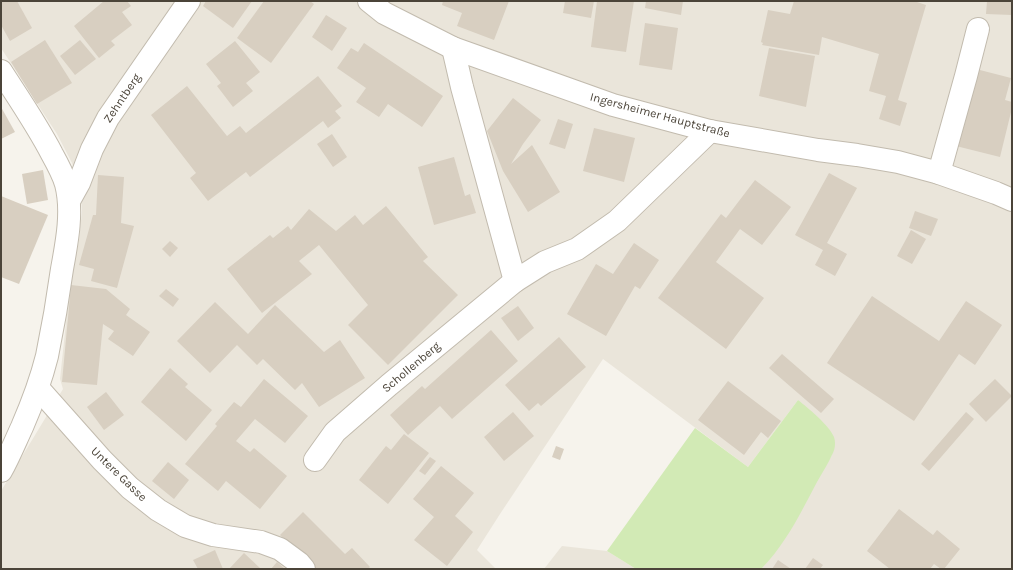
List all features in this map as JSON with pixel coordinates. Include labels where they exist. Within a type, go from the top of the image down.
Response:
[{"type":"street","name":"Zehntberg","points":[[69,202],[79,183],[92,149],[108,118],[188,1]]},
{"type":"street","name":"Ingersheimer Hauptstraße","points":[[369,1],[384,13],[453,48],[614,105],[710,131],[898,162],[939,173],[990,190],[1012,200]]},
{"type":"street","points":[[939,173],[978,29]]},
{"type":"street","points":[[453,48],[462,87],[515,281]]},
{"type":"street","points":[[1,72],[43,136],[66,184],[69,202],[69,220],[65,250],[53,325],[46,357],[38,388],[9,458],[1,471]]},
{"type":"street","name":"Schollenberg","points":[[315,460],[335,432],[389,385],[515,281],[545,262],[577,249],[616,221],[710,131]]},
{"type":"street","name":"Untere Gasse","points":[[38,388],[108,466],[130,488],[158,510],[185,526],[213,535],[261,542],[280,549],[299,563],[304,569]]},
{"type":"shaded area","points":[[1,1],[1012,1],[1012,569],[761,569],[832,455],[798,400],[748,467],[603,359],[477,550],[496,569],[1,569],[1,491],[63,389],[60,379],[70,285],[79,240],[82,211],[80,187],[72,163],[57,134],[1,48]]},
{"type":"shaded area","points":[[562,546],[607,551],[636,569],[544,569]]},
{"type":"green space","points":[[798,400],[828,427],[835,439],[834,449],[829,462],[799,516],[778,549],[761,569],[636,569],[607,551],[695,428],[748,467]]},
{"type":"building","points":[[1,1],[17,1],[32,28],[10,41],[1,25]]},
{"type":"building","points":[[104,1],[127,1],[131,6],[122,12],[132,25],[111,41],[115,45],[99,58],[74,26]]},
{"type":"building","points":[[206,1],[252,1],[233,28],[203,6]]},
{"type":"building","points":[[264,1],[310,1],[314,4],[271,63],[237,38]]},
{"type":"building","points":[[443,1],[509,1],[494,40],[457,26],[462,13],[442,5]]},
{"type":"building","points":[[565,1],[594,1],[591,18],[563,13]]},
{"type":"building","points":[[597,1],[634,1],[626,52],[591,47]]},
{"type":"building","points":[[646,1],[683,1],[681,15],[645,8]]},
{"type":"building","points":[[794,1],[914,1],[926,5],[898,100],[907,103],[900,126],[879,119],[886,96],[869,91],[879,54],[822,37],[819,55],[762,45],[763,43],[761,42],[768,10],[790,14]]},
{"type":"building","points":[[987,1],[1012,1],[1012,15],[986,14]]},
{"type":"building","points":[[326,15],[347,28],[332,51],[312,37]]},
{"type":"building","points":[[645,23],[678,28],[672,70],[639,65]]},
{"type":"building","points":[[45,40],[72,83],[37,104],[11,62]]},
{"type":"building","points":[[80,40],[96,59],[75,75],[60,56]]},
{"type":"building","points":[[235,41],[260,72],[246,83],[253,91],[233,107],[217,86],[221,83],[206,64]]},
{"type":"building","points":[[364,43],[443,96],[422,127],[388,104],[379,117],[356,102],[366,88],[337,68],[351,48],[358,52]]},
{"type":"building","points":[[769,48],[815,56],[806,107],[759,96]]},
{"type":"building","points":[[976,69],[1011,78],[1005,100],[1012,102],[1012,108],[1000,157],[956,146]]},
{"type":"building","points":[[318,76],[342,106],[335,111],[341,118],[328,128],[323,121],[250,177],[246,172],[208,201],[190,178],[196,173],[151,115],[187,86],[227,136],[240,126],[246,133]]},
{"type":"building","points":[[513,98],[541,120],[523,144],[511,164],[532,145],[560,192],[528,212],[503,171],[487,131]]},
{"type":"building","points":[[1,107],[15,132],[1,139]]},
{"type":"building","points":[[558,119],[573,124],[565,149],[549,144]]},
{"type":"building","points":[[594,128],[635,138],[624,182],[583,171]]},
{"type":"building","points":[[332,134],[347,157],[333,167],[317,144]]},
{"type":"building","points":[[454,157],[465,196],[470,194],[476,213],[434,225],[418,167]]},
{"type":"building","points":[[43,170],[48,200],[27,204],[22,174]]},
{"type":"building","points":[[829,173],[857,188],[827,243],[847,254],[835,276],[815,265],[823,250],[795,235]]},
{"type":"building","points":[[98,175],[124,177],[121,223],[134,226],[117,288],[91,281],[94,269],[79,265],[93,215],[96,215]]},
{"type":"building","points":[[755,180],[791,207],[762,245],[740,229],[716,262],[764,298],[726,349],[658,298],[721,214],[726,218]]},
{"type":"building","points":[[1,196],[48,215],[19,284],[1,277]]},
{"type":"building","points":[[386,206],[428,257],[423,261],[458,295],[388,365],[348,325],[368,305],[319,245],[299,261],[312,274],[262,313],[227,269],[270,235],[273,238],[288,226],[291,230],[309,209],[336,231],[355,215],[363,225]]},
{"type":"building","points":[[915,211],[938,219],[931,236],[909,228]]},
{"type":"building","points":[[911,230],[926,239],[912,264],[897,256]]},
{"type":"building","points":[[170,241],[178,248],[170,257],[162,249]]},
{"type":"building","points":[[634,243],[659,260],[640,289],[635,286],[606,336],[567,314],[596,264],[613,274]]},
{"type":"building","points":[[71,285],[106,289],[130,309],[126,315],[150,332],[133,356],[108,339],[114,331],[103,324],[97,385],[62,382]]},
{"type":"building","points":[[166,289],[179,299],[173,307],[159,296]]},
{"type":"building","points":[[872,296],[939,341],[966,301],[1002,325],[975,365],[959,354],[914,421],[827,363]]},
{"type":"building","points":[[215,302],[248,334],[275,305],[324,352],[340,340],[365,378],[319,407],[302,383],[295,390],[263,359],[257,365],[237,345],[210,373],[177,341]]},
{"type":"building","points":[[518,306],[534,328],[518,341],[501,318]]},
{"type":"building","points":[[491,330],[518,361],[452,419],[440,406],[408,435],[390,415],[422,386],[425,389]]},
{"type":"building","points":[[559,337],[586,367],[541,406],[538,403],[529,411],[505,385]]},
{"type":"building","points":[[782,354],[834,399],[821,413],[769,368]]},
{"type":"building","points":[[170,368],[188,384],[185,387],[212,410],[186,441],[141,402]]},
{"type":"building","points":[[264,379],[308,416],[285,443],[255,419],[236,441],[250,452],[254,448],[287,476],[260,509],[226,481],[218,491],[185,464],[217,426],[215,424],[234,402],[241,407]]},
{"type":"building","points":[[995,379],[1012,396],[986,422],[969,404]]},
{"type":"building","points":[[728,381],[781,421],[768,438],[761,432],[744,455],[698,420]]},
{"type":"building","points":[[106,392],[124,415],[104,430],[87,407]]},
{"type":"building","points":[[513,412],[534,436],[504,461],[484,437]]},
{"type":"building","points":[[966,412],[974,419],[929,471],[921,464]]},
{"type":"building","points":[[404,434],[429,453],[388,504],[359,480],[386,446],[391,450]]},
{"type":"building","points":[[556,446],[564,449],[560,460],[552,457]]},
{"type":"building","points":[[430,457],[436,461],[425,475],[419,471]]},
{"type":"building","points":[[168,462],[189,480],[174,499],[152,481]]},
{"type":"building","points":[[441,466],[474,493],[455,516],[473,532],[447,566],[414,540],[434,517],[413,499]]},
{"type":"building","points":[[899,509],[933,535],[937,530],[960,549],[944,569],[941,569],[934,564],[930,569],[890,569],[867,551]]},
{"type":"building","points":[[303,512],[345,554],[352,548],[370,567],[368,569],[314,569],[280,535]]},
{"type":"building","points":[[215,550],[223,569],[198,569],[193,560]]},
{"type":"building","points":[[244,553],[261,569],[229,569]]},
{"type":"building","points":[[813,558],[823,565],[820,569],[805,569]]},
{"type":"building","points":[[778,560],[791,569],[772,569]]},
{"type":"building","points":[[277,562],[285,569],[271,569]]}]
